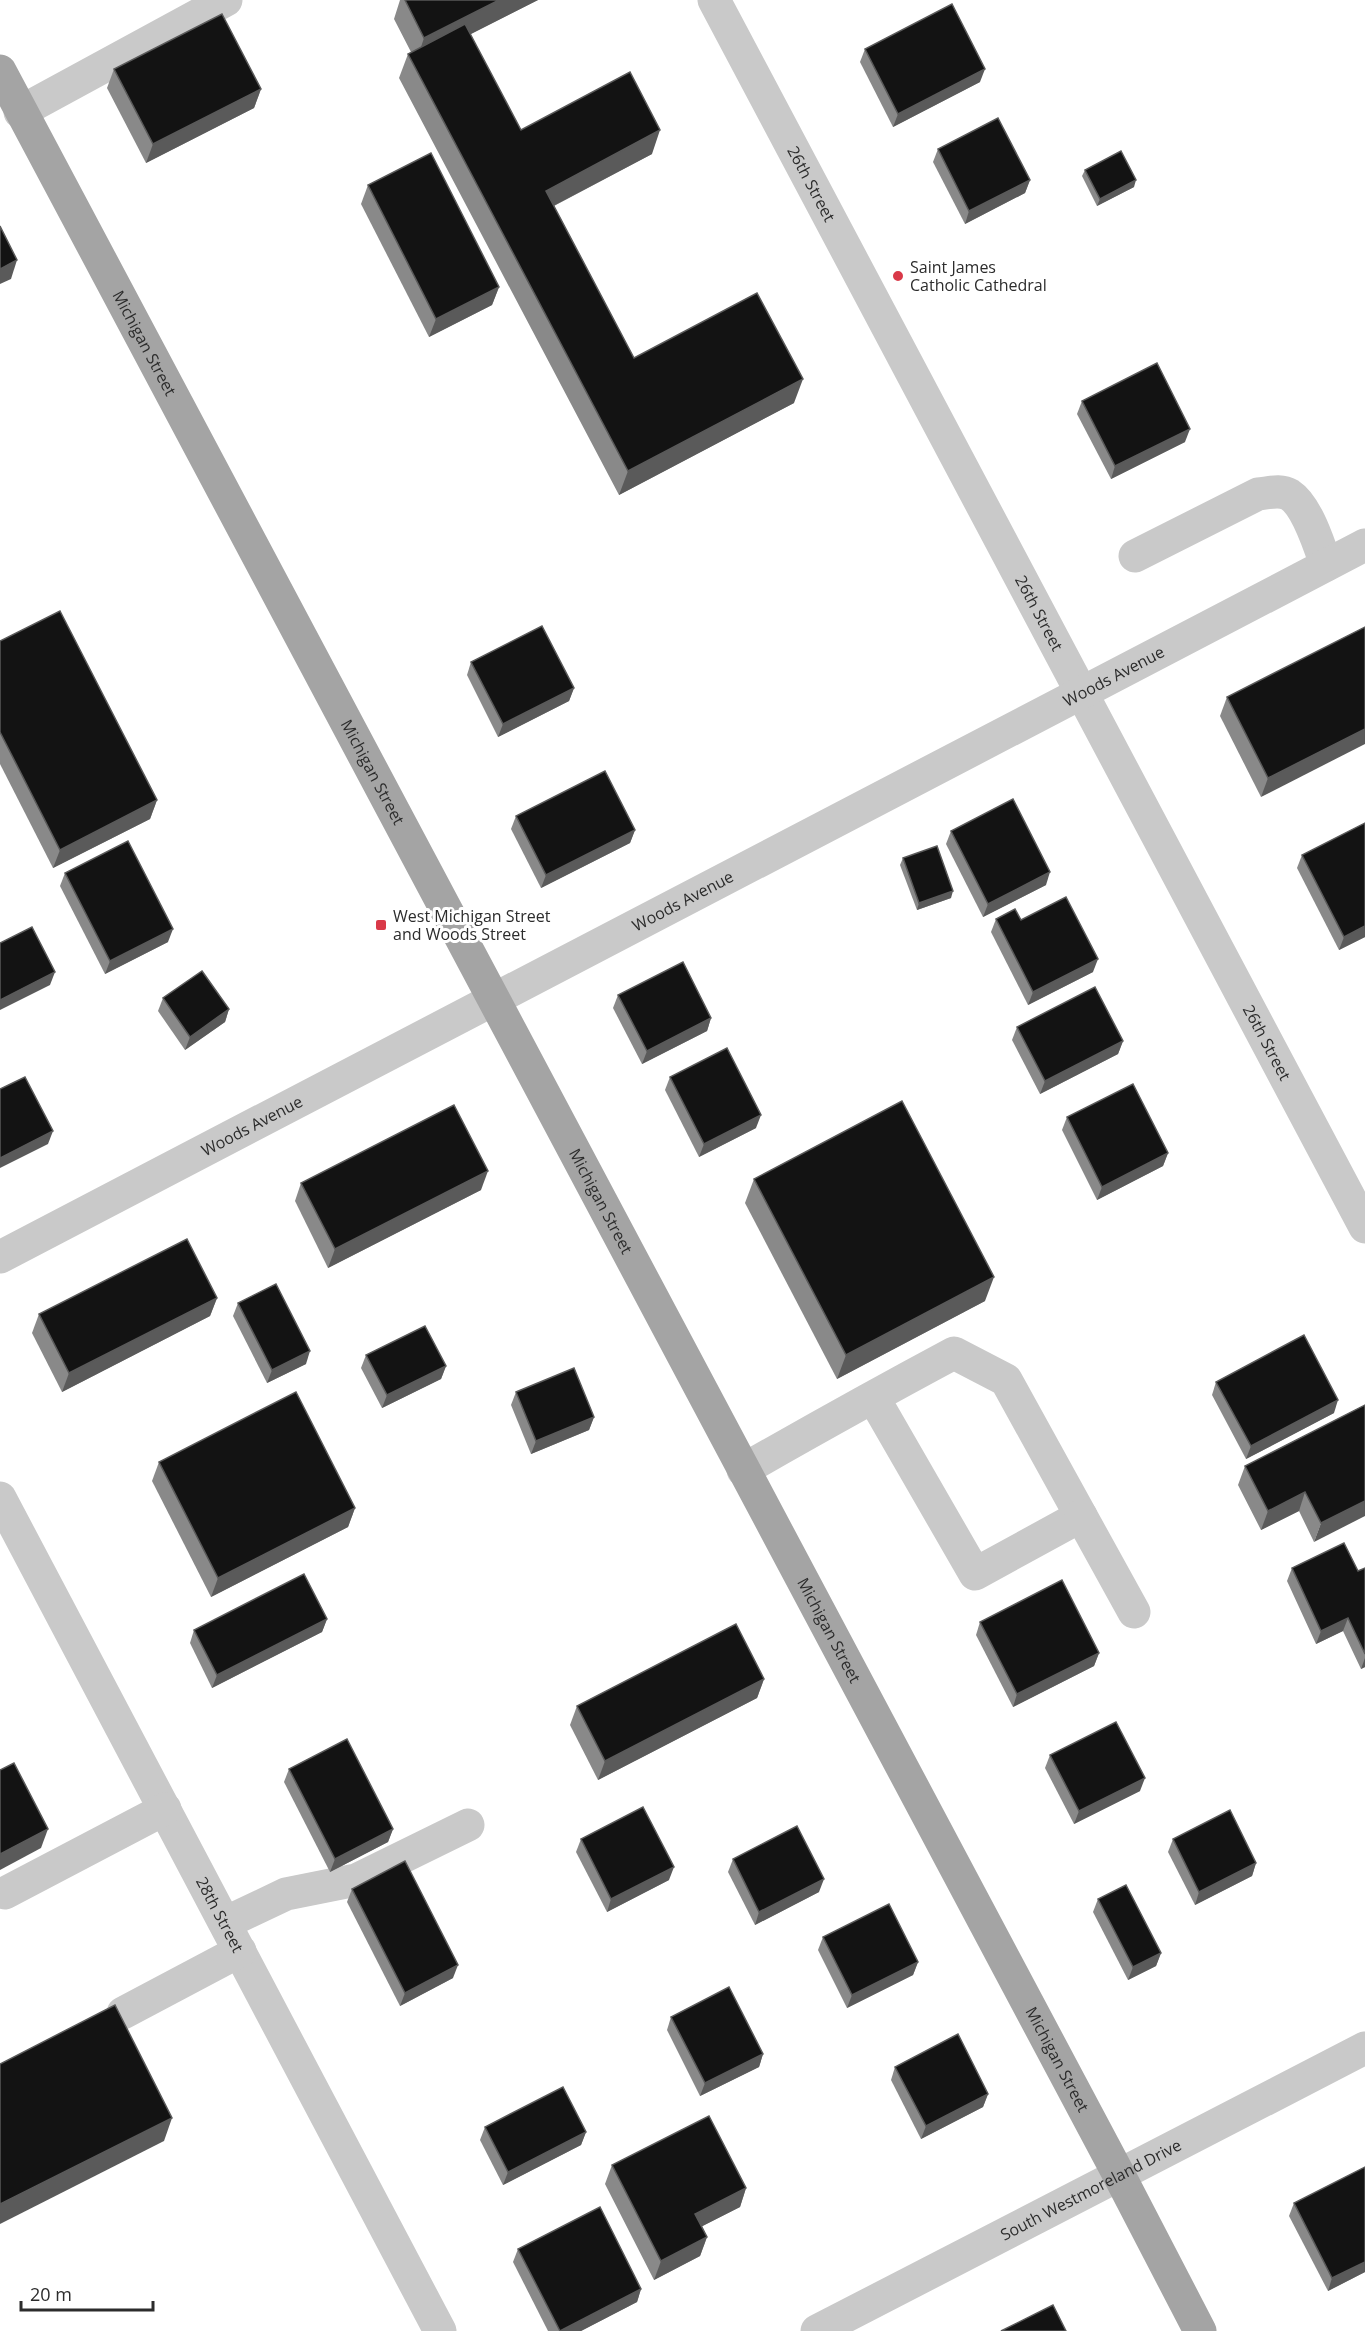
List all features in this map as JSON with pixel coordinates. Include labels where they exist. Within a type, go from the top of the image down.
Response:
[{"type":"main road","name":"Michigan Street","points":[[0,72],[1200,2331]]},
{"type":"street","points":[[20,112],[226,0]]},
{"type":"street","name":"26th Street","points":[[714,0],[1365,1227]]},
{"type":"street","points":[[1135,556],[1258,494],[1278,491],[1291,495],[1301,508],[1317,538],[1326,565]]},
{"type":"street","name":"Woods Avenue","points":[[0,1257],[1365,545]]},
{"type":"street","points":[[743,1470],[954,1353],[1006,1380],[1134,1612]]},
{"type":"street","points":[[873,1397],[975,1574],[1081,1516]]},
{"type":"street","name":"28th Street","points":[[0,1498],[440,2331]]},
{"type":"street","points":[[5,1893],[165,1809]]},
{"type":"street","points":[[123,2013],[232,1937],[286,1894],[356,1880],[468,1825]]},
{"type":"street","name":"South Westmoreland Drive","points":[[817,2331],[1365,2048]]},
{"type":"building","points":[[405,0],[499,0],[424,38]]},
{"type":"building","points":[[952,4],[985,69],[898,114],[865,49]]},
{"type":"building","points":[[222,14],[261,89],[153,144],[114,69]]},
{"type":"building","points":[[465,24],[521,130],[630,72],[660,130],[546,191],[634,358],[757,293],[803,379],[628,471],[408,54]]},
{"type":"building","points":[[998,118],[1030,180],[969,211],[938,149]]},
{"type":"building","points":[[1121,151],[1136,180],[1100,199],[1085,170]]},
{"type":"building","points":[[431,153],[499,287],[436,319],[368,185]]},
{"type":"building","points":[[0,226],[17,260],[0,269]]},
{"type":"building","points":[[1157,363],[1190,429],[1115,466],[1082,401]]},
{"type":"building","points":[[60,611],[157,800],[60,850],[0,732],[0,641]]},
{"type":"building","points":[[542,626],[574,688],[503,724],[471,662]]},
{"type":"building","points":[[1365,627],[1365,729],[1268,778],[1227,697]]},
{"type":"building","points":[[605,771],[635,830],[546,875],[516,816]]},
{"type":"building","points":[[1013,799],[1050,872],[988,904],[951,831]]},
{"type":"building","points":[[1365,823],[1365,926],[1344,937],[1302,855]]},
{"type":"building","points":[[128,841],[173,929],[110,961],[65,873]]},
{"type":"building","points":[[937,846],[953,891],[919,903],[903,858]]},
{"type":"building","points":[[1066,897],[1098,959],[1033,992],[996,919],[1015,909],[1021,920]]},
{"type":"building","points":[[32,927],[55,972],[0,1000],[0,943]]},
{"type":"building","points":[[683,962],[711,1018],[647,1051],[618,995]]},
{"type":"building","points":[[202,971],[229,1009],[190,1037],[163,998]]},
{"type":"building","points":[[1095,987],[1123,1041],[1045,1081],[1017,1027]]},
{"type":"building","points":[[727,1048],[761,1115],[704,1144],[670,1077]]},
{"type":"building","points":[[25,1077],[53,1131],[0,1158],[0,1089]]},
{"type":"building","points":[[1133,1084],[1168,1153],[1102,1187],[1067,1117]]},
{"type":"building","points":[[902,1101],[994,1277],[846,1355],[754,1179]]},
{"type":"building","points":[[454,1105],[488,1171],[335,1249],[301,1183]]},
{"type":"building","points":[[187,1239],[217,1298],[69,1373],[39,1314]]},
{"type":"building","points":[[276,1284],[310,1351],[272,1370],[238,1303]]},
{"type":"building","points":[[425,1326],[446,1366],[387,1395],[366,1355]]},
{"type":"building","points":[[1304,1335],[1338,1400],[1251,1446],[1216,1382]]},
{"type":"building","points":[[574,1368],[594,1417],[536,1441],[516,1392]]},
{"type":"building","points":[[296,1392],[355,1508],[218,1578],[159,1462]]},
{"type":"building","points":[[1365,1405],[1365,1501],[1321,1523],[1305,1492],[1268,1511],[1245,1466]]},
{"type":"building","points":[[1344,1543],[1358,1571],[1365,1568],[1365,1654],[1348,1618],[1321,1631],[1292,1568]]},
{"type":"building","points":[[304,1574],[327,1619],[217,1675],[194,1630]]},
{"type":"building","points":[[1062,1580],[1099,1653],[1017,1694],[980,1622]]},
{"type":"building","points":[[736,1624],[764,1679],[605,1761],[577,1706]]},
{"type":"building","points":[[1116,1722],[1145,1778],[1079,1811],[1050,1755]]},
{"type":"building","points":[[347,1739],[393,1829],[335,1859],[289,1769]]},
{"type":"building","points":[[14,1763],[48,1829],[0,1854],[0,1770]]},
{"type":"building","points":[[643,1807],[674,1867],[611,1899],[581,1839]]},
{"type":"building","points":[[1230,1810],[1256,1863],[1199,1892],[1173,1839]]},
{"type":"building","points":[[797,1826],[824,1879],[759,1912],[733,1859]]},
{"type":"building","points":[[405,1861],[458,1965],[405,1993],[352,1889]]},
{"type":"building","points":[[1126,1885],[1161,1953],[1133,1967],[1098,1899]]},
{"type":"building","points":[[889,1904],[918,1962],[852,1995],[823,1937]]},
{"type":"building","points":[[729,1987],[763,2054],[705,2083],[671,2017]]},
{"type":"building","points":[[115,2005],[172,2118],[0,2204],[0,2064]]},
{"type":"building","points":[[958,2034],[988,2094],[926,2126],[895,2067]]},
{"type":"building","points":[[563,2087],[586,2132],[508,2172],[485,2127]]},
{"type":"building","points":[[709,2116],[746,2188],[695,2214],[707,2237],[661,2261],[612,2165]]},
{"type":"building","points":[[1365,2167],[1365,2262],[1332,2278],[1294,2203]]},
{"type":"building","points":[[600,2207],[641,2289],[560,2331],[518,2249]]},
{"type":"building","points":[[1053,2305],[1066,2331],[1001,2331]]},
{"type":"place","name":"Saint James Catholic Cathedral","points":[[898,276]]},
{"type":"place","name":"West Michigan Street and Woods Street","points":[[381,925]]}]
